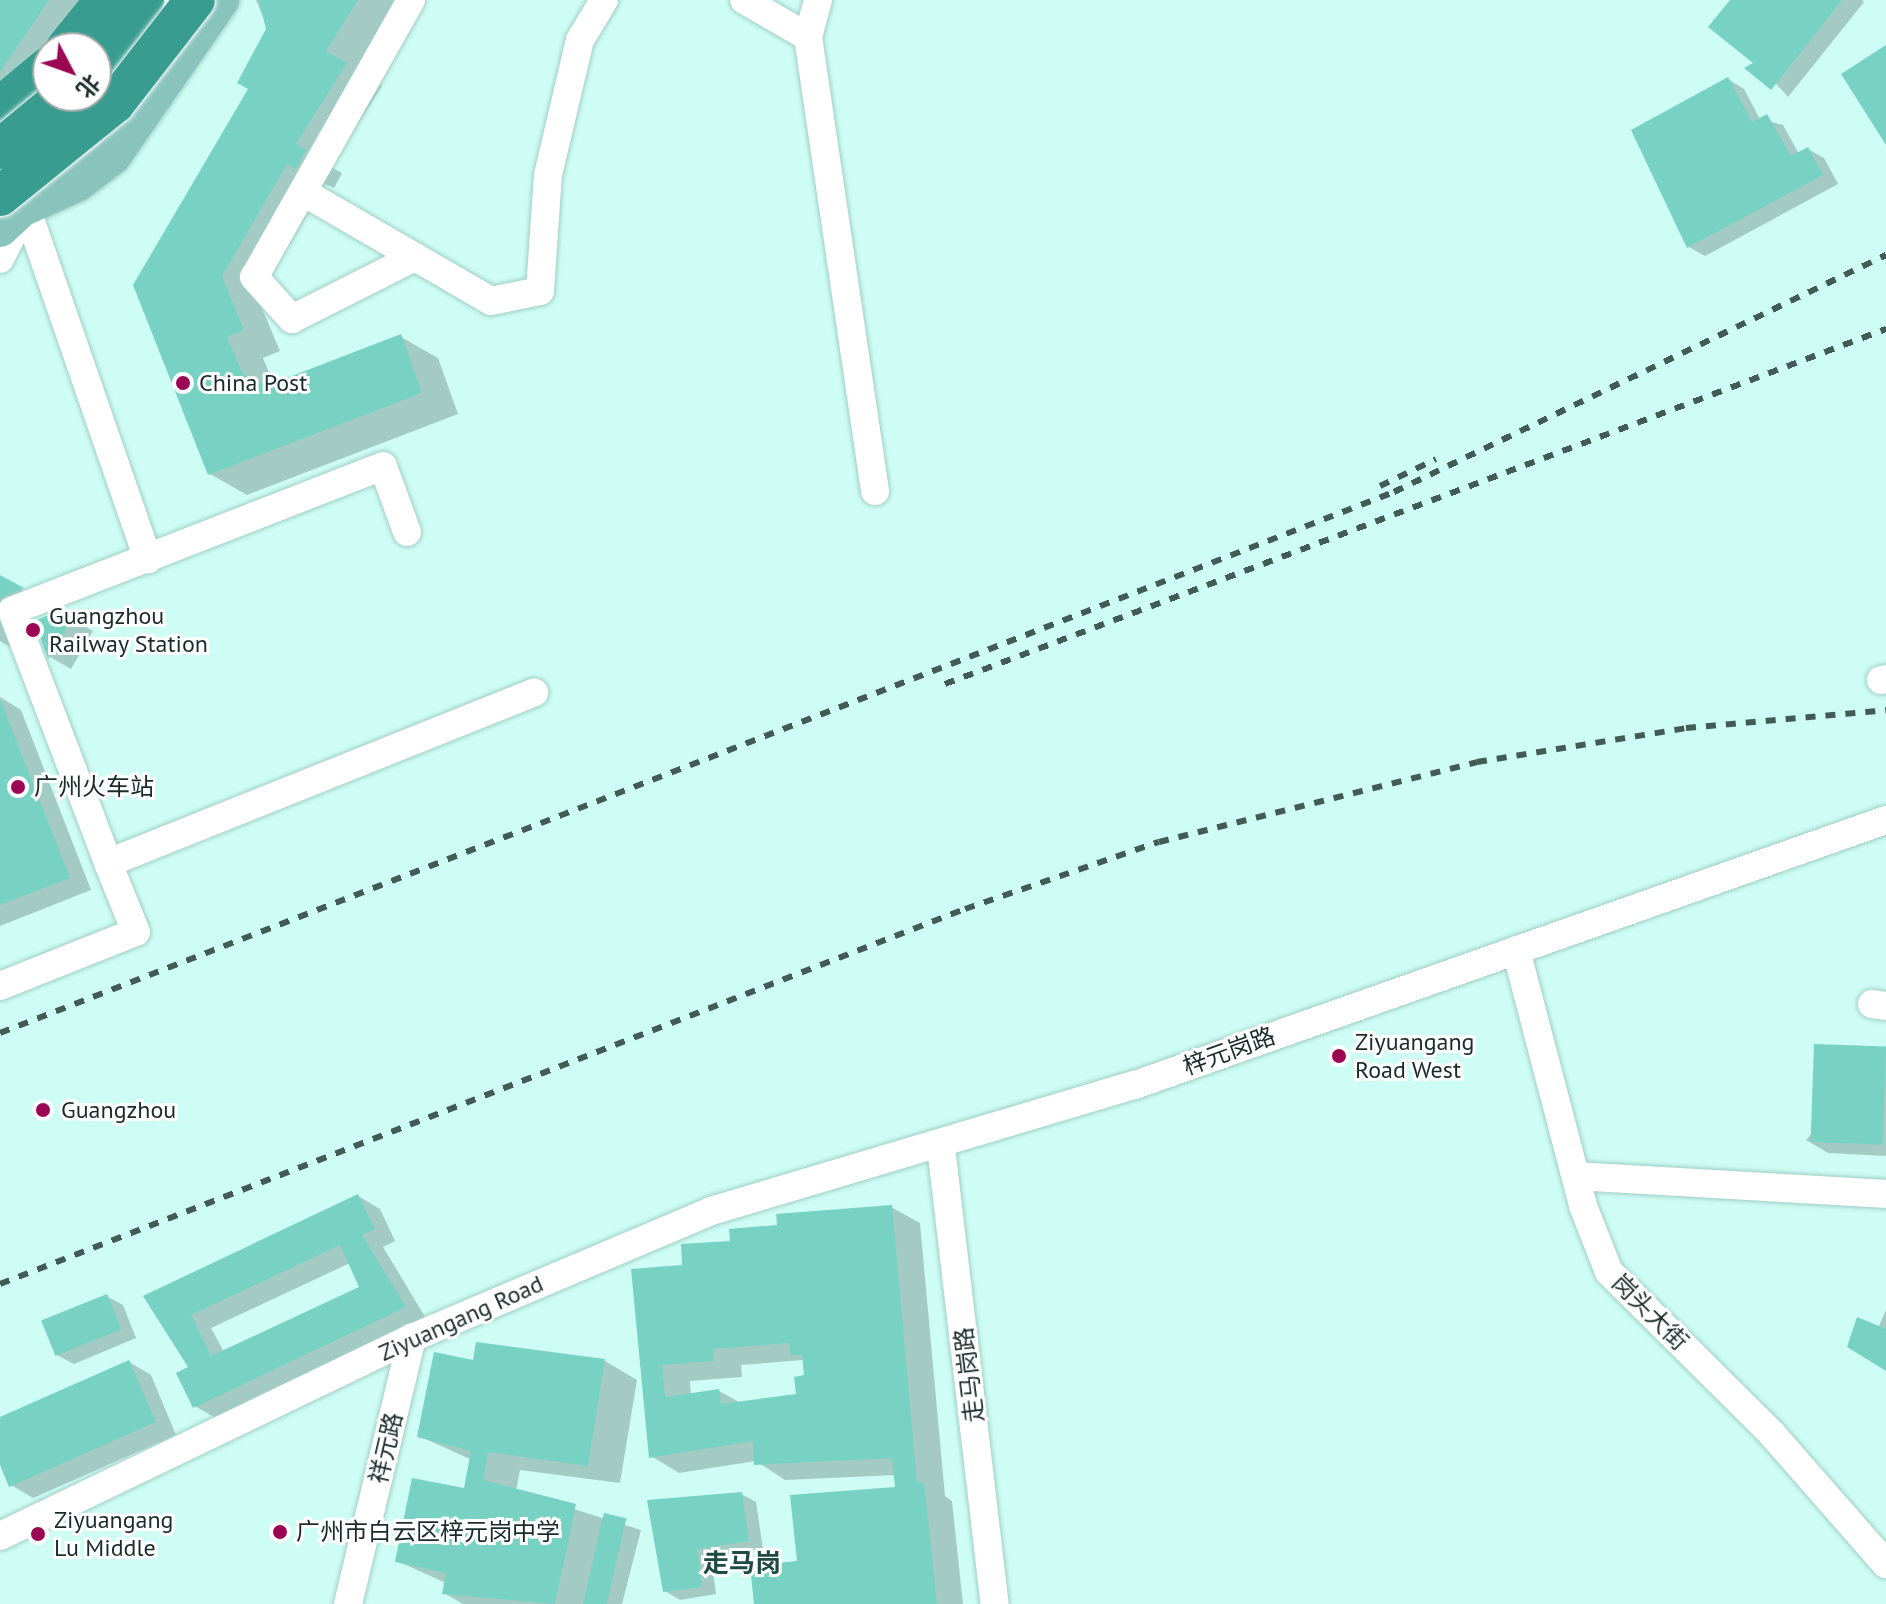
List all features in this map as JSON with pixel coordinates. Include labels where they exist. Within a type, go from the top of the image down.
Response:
[{"type":"highway","points":[[77,32],[105,0]]},
{"type":"highway","points":[[9,211],[115,103],[195,0]]},
{"type":"highway","points":[[112,49],[158,10]]},
{"type":"main road","points":[[72,32],[89,0]]},
{"type":"main road","points":[[100,32],[125,0]]},
{"type":"main road","points":[[41,116],[160,95],[221,0]]},
{"type":"main road","points":[[0,179],[41,116],[158,10]]},
{"type":"main road","points":[[9,211],[41,116]]},
{"type":"street","points":[[411,0],[254,277],[292,319],[415,257]]},
{"type":"street","points":[[303,192],[491,301],[540,291],[548,175],[580,40],[604,0]]},
{"type":"street","points":[[744,0],[808,37]]},
{"type":"street","points":[[818,0],[808,37],[875,491]]},
{"type":"street","points":[[0,259],[9,211]]},
{"type":"street","points":[[9,211],[148,559]]},
{"type":"street","points":[[0,986],[136,932],[12,611],[383,466],[407,532]]},
{"type":"street","points":[[108,863],[534,693]]},
{"type":"street","name":"梓元岗路","points":[[941,1147],[1886,820]]},
{"type":"street","name":"岗头大街","points":[[1516,950],[1576,1176],[1609,1272],[1772,1434],[1886,1564]]},
{"type":"street","name":"Ziyuangang Road","points":[[0,1536],[412,1338],[711,1211],[941,1147]]},
{"type":"street","name":"走马岗路","points":[[941,1147],[995,1604]]},
{"type":"street","points":[[1576,1176],[1886,1194]]},
{"type":"street","name":"祥元路","points":[[348,1604],[412,1338]]},
{"type":"building","points":[[0,0],[49,0],[0,72]]},
{"type":"building","points":[[259,0],[358,0],[326,51],[347,63],[296,144],[306,150],[296,169],[287,164],[222,276],[244,330],[227,337],[243,374],[266,386],[401,334],[422,393],[208,475],[133,285],[248,89],[237,83],[266,29]]},
{"type":"building","points":[[1730,0],[1842,0],[1771,90],[1744,68],[1753,63],[1708,27]]},
{"type":"building","points":[[1886,45],[1886,145],[1841,74]]},
{"type":"building","points":[[1728,77],[1752,122],[1767,114],[1791,156],[1808,147],[1823,175],[1687,248],[1631,130]]},
{"type":"building","points":[[0,575],[24,588],[0,599]]},
{"type":"building","points":[[61,610],[73,616],[48,659],[34,621]]},
{"type":"building","name":"广州火车站","points":[[0,699],[70,878],[0,905]]},
{"type":"building","points":[[1814,1044],[1886,1047],[1883,1144],[1811,1142]]},
{"type":"building","points":[[358,1194],[375,1229],[362,1235],[406,1307],[193,1408],[176,1373],[188,1367],[143,1296]],"holes":[[[340,1245],[359,1287],[211,1356],[191,1315]]]},
{"type":"building","points":[[892,1205],[917,1483],[924,1482],[937,1604],[754,1604],[750,1566],[797,1561],[790,1495],[895,1487],[892,1458],[754,1465],[753,1441],[649,1458],[631,1269],[682,1265],[681,1244],[730,1241],[729,1229],[777,1225],[776,1214]],"holes":[[[789,1343],[791,1355],[802,1355],[804,1375],[794,1377],[796,1394],[721,1404],[719,1389],[665,1397],[662,1365],[714,1361],[713,1349]]]},
{"type":"building","points":[[107,1294],[121,1329],[55,1356],[41,1321]]},
{"type":"building","points":[[1857,1317],[1886,1329],[1886,1371],[1847,1347]]},
{"type":"building","points":[[476,1342],[605,1359],[588,1466],[488,1452],[483,1480],[576,1504],[555,1604],[442,1594],[446,1573],[395,1562],[412,1478],[464,1488],[471,1451],[417,1437],[434,1352],[473,1360]]},
{"type":"building","points":[[129,1360],[156,1422],[9,1487],[0,1465],[0,1417]]},
{"type":"building","points":[[742,1492],[749,1541],[697,1549],[702,1587],[663,1592],[647,1500]]},
{"type":"building","points":[[604,1513],[626,1518],[607,1604],[583,1604]]},
{"type":"railway","points":[[0,1033],[1394,492],[1886,255]]},
{"type":"railway","points":[[945,684],[1886,329]]},
{"type":"railway","points":[[1380,486],[1436,459]]},
{"type":"railway","points":[[0,1284],[965,909],[1159,842],[1477,762],[1686,728],[1886,710]]},
{"type":"place","name":"China Post","points":[[183,383]]},
{"type":"place","name":"Guangzhou Railway Station","points":[[33,630]]},
{"type":"place","name":"广州火车站","points":[[18,787]]},
{"type":"place","name":"Ziyuangang Road West","points":[[1339,1056]]},
{"type":"place","name":"Guangzhou","points":[[43,1110]]},
{"type":"place","name":"广州市白云区梓元岗中学","points":[[280,1532]]},
{"type":"place","name":"Ziyuangang Lu Middle","points":[[38,1534]]},
{"type":"district","name":"走马岗","points":[[742,1563]]}]
